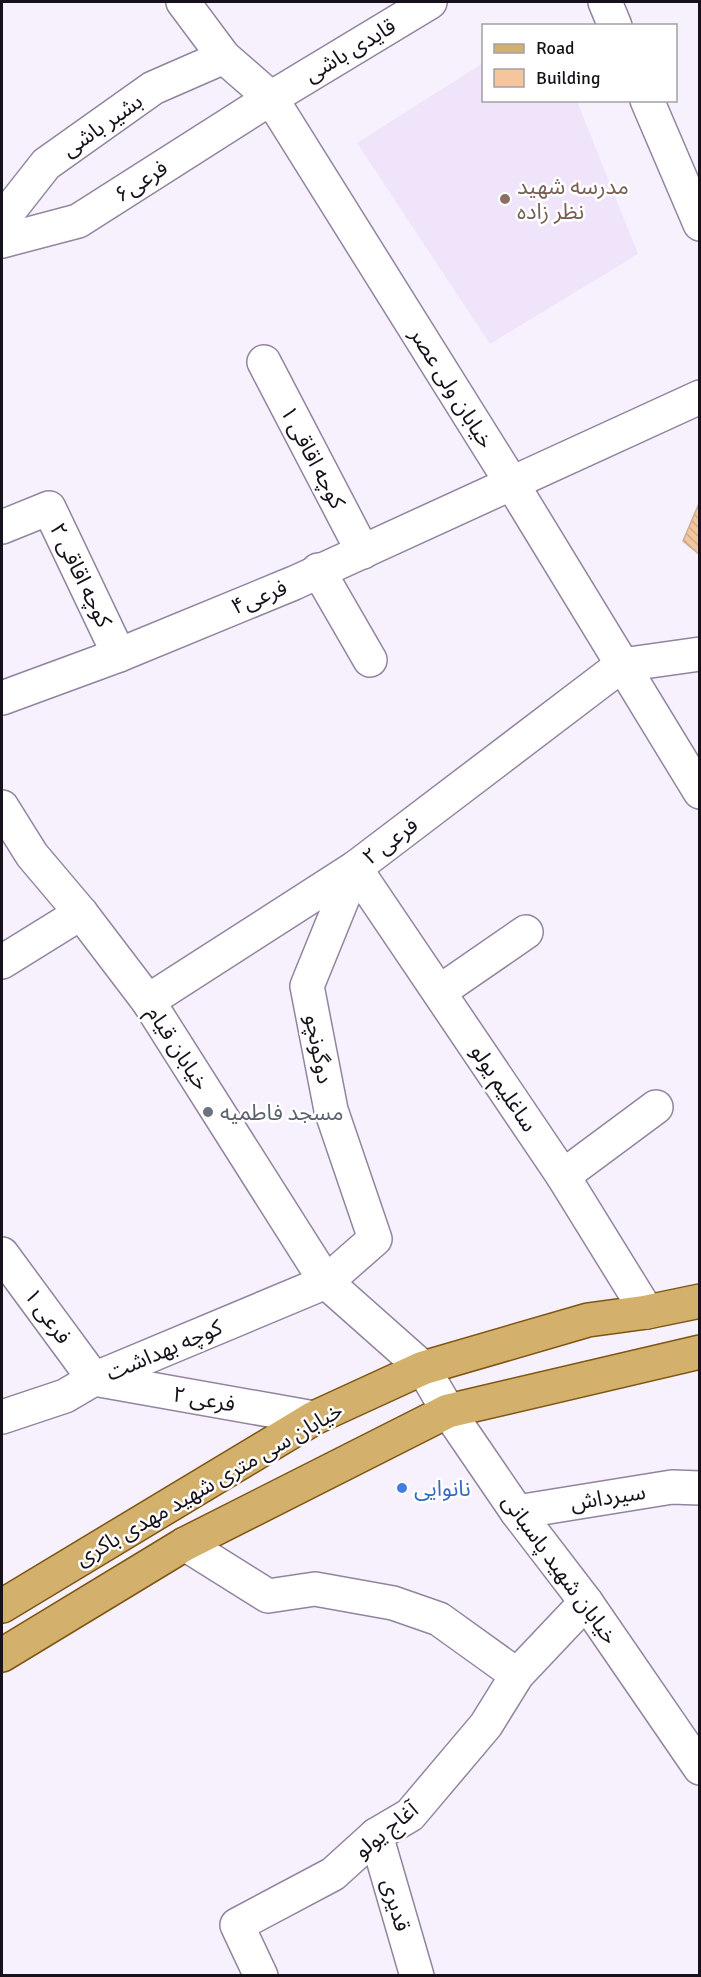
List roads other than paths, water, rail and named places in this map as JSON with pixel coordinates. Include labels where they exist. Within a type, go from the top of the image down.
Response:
[{"type":"main road","name":"خیابان سی متری شهید مهدی باکری","points":[[2,1606],[314,1418],[423,1368],[588,1320],[647,1312],[699,1301]]},
{"type":"main road","name":"خیابان سی متری شهید مهدی باکری","points":[[2,1655],[185,1544],[448,1410],[699,1352]]},
{"type":"street","name":"خیابان ولی عصر","points":[[183,2],[224,57],[271,98],[511,482],[699,792]]},
{"type":"street","name":"قایدی باشی","points":[[271,98],[430,2]]},
{"type":"street","points":[[605,2],[614,24]]},
{"type":"street","name":"بشیر باشی","points":[[2,220],[46,164],[153,88],[224,57]]},
{"type":"street","name":"فرعی۶","points":[[2,241],[78,221],[271,98]]},
{"type":"street","points":[[648,102],[699,224]]},
{"type":"street","name":"کوچه اقاقی ۱","points":[[264,362],[363,552]]},
{"type":"street","name":"فرعی۴","points":[[2,698],[119,655],[294,583],[699,397]]},
{"type":"street","name":"کوچه اقاقی ۲","points":[[2,527],[49,508],[119,655]]},
{"type":"street","points":[[318,570],[370,660]]},
{"type":"street","points":[[622,665],[699,654]]},
{"type":"street","name":"فرعی ۲","points":[[148,1001],[356,868],[622,665]]},
{"type":"street","name":"خیابان قیام","points":[[2,807],[32,855],[81,913],[148,1001],[326,1282],[423,1368]]},
{"type":"street","name":"ساغلیم یولو","points":[[356,868],[563,1176],[647,1312]]},
{"type":"street","name":"دوگونچو","points":[[326,1282],[375,1239],[331,1110],[308,986],[356,868]]},
{"type":"street","points":[[2,962],[81,913]]},
{"type":"street","points":[[438,992],[526,932]]},
{"type":"street","points":[[563,1176],[656,1107]]},
{"type":"street","name":"فرعی ۱","points":[[2,1254],[94,1379]]},
{"type":"street","name":"کوچه بهداشت","points":[[2,1417],[65,1396],[94,1379],[326,1282]]},
{"type":"street","name":"خیابان شهید پاسبانی","points":[[423,1368],[448,1410],[517,1512],[586,1602],[699,1767]]},
{"type":"street","name":"فرعی ۲","points":[[94,1379],[314,1418]]},
{"type":"street","name":"سیرداش","points":[[517,1512],[672,1487],[699,1488]]},
{"type":"street","points":[[185,1544],[268,1596],[315,1589],[393,1603],[439,1619],[517,1675]]},
{"type":"street","name":"آغاج یولو","points":[[261,1976],[237,1925],[333,1874],[376,1835],[410,1815],[486,1725],[517,1675],[586,1602]]},
{"type":"street","name":"قدیری","points":[[376,1835],[417,1976]]},
{"type":"place","name":"مدرسه شهید نظر زاده","points":[[505,199]]},
{"type":"place","name":"مسجد فاطمیه","points":[[208,1112]]},
{"type":"place","name":"نانوایی","points":[[402,1488]]}]
